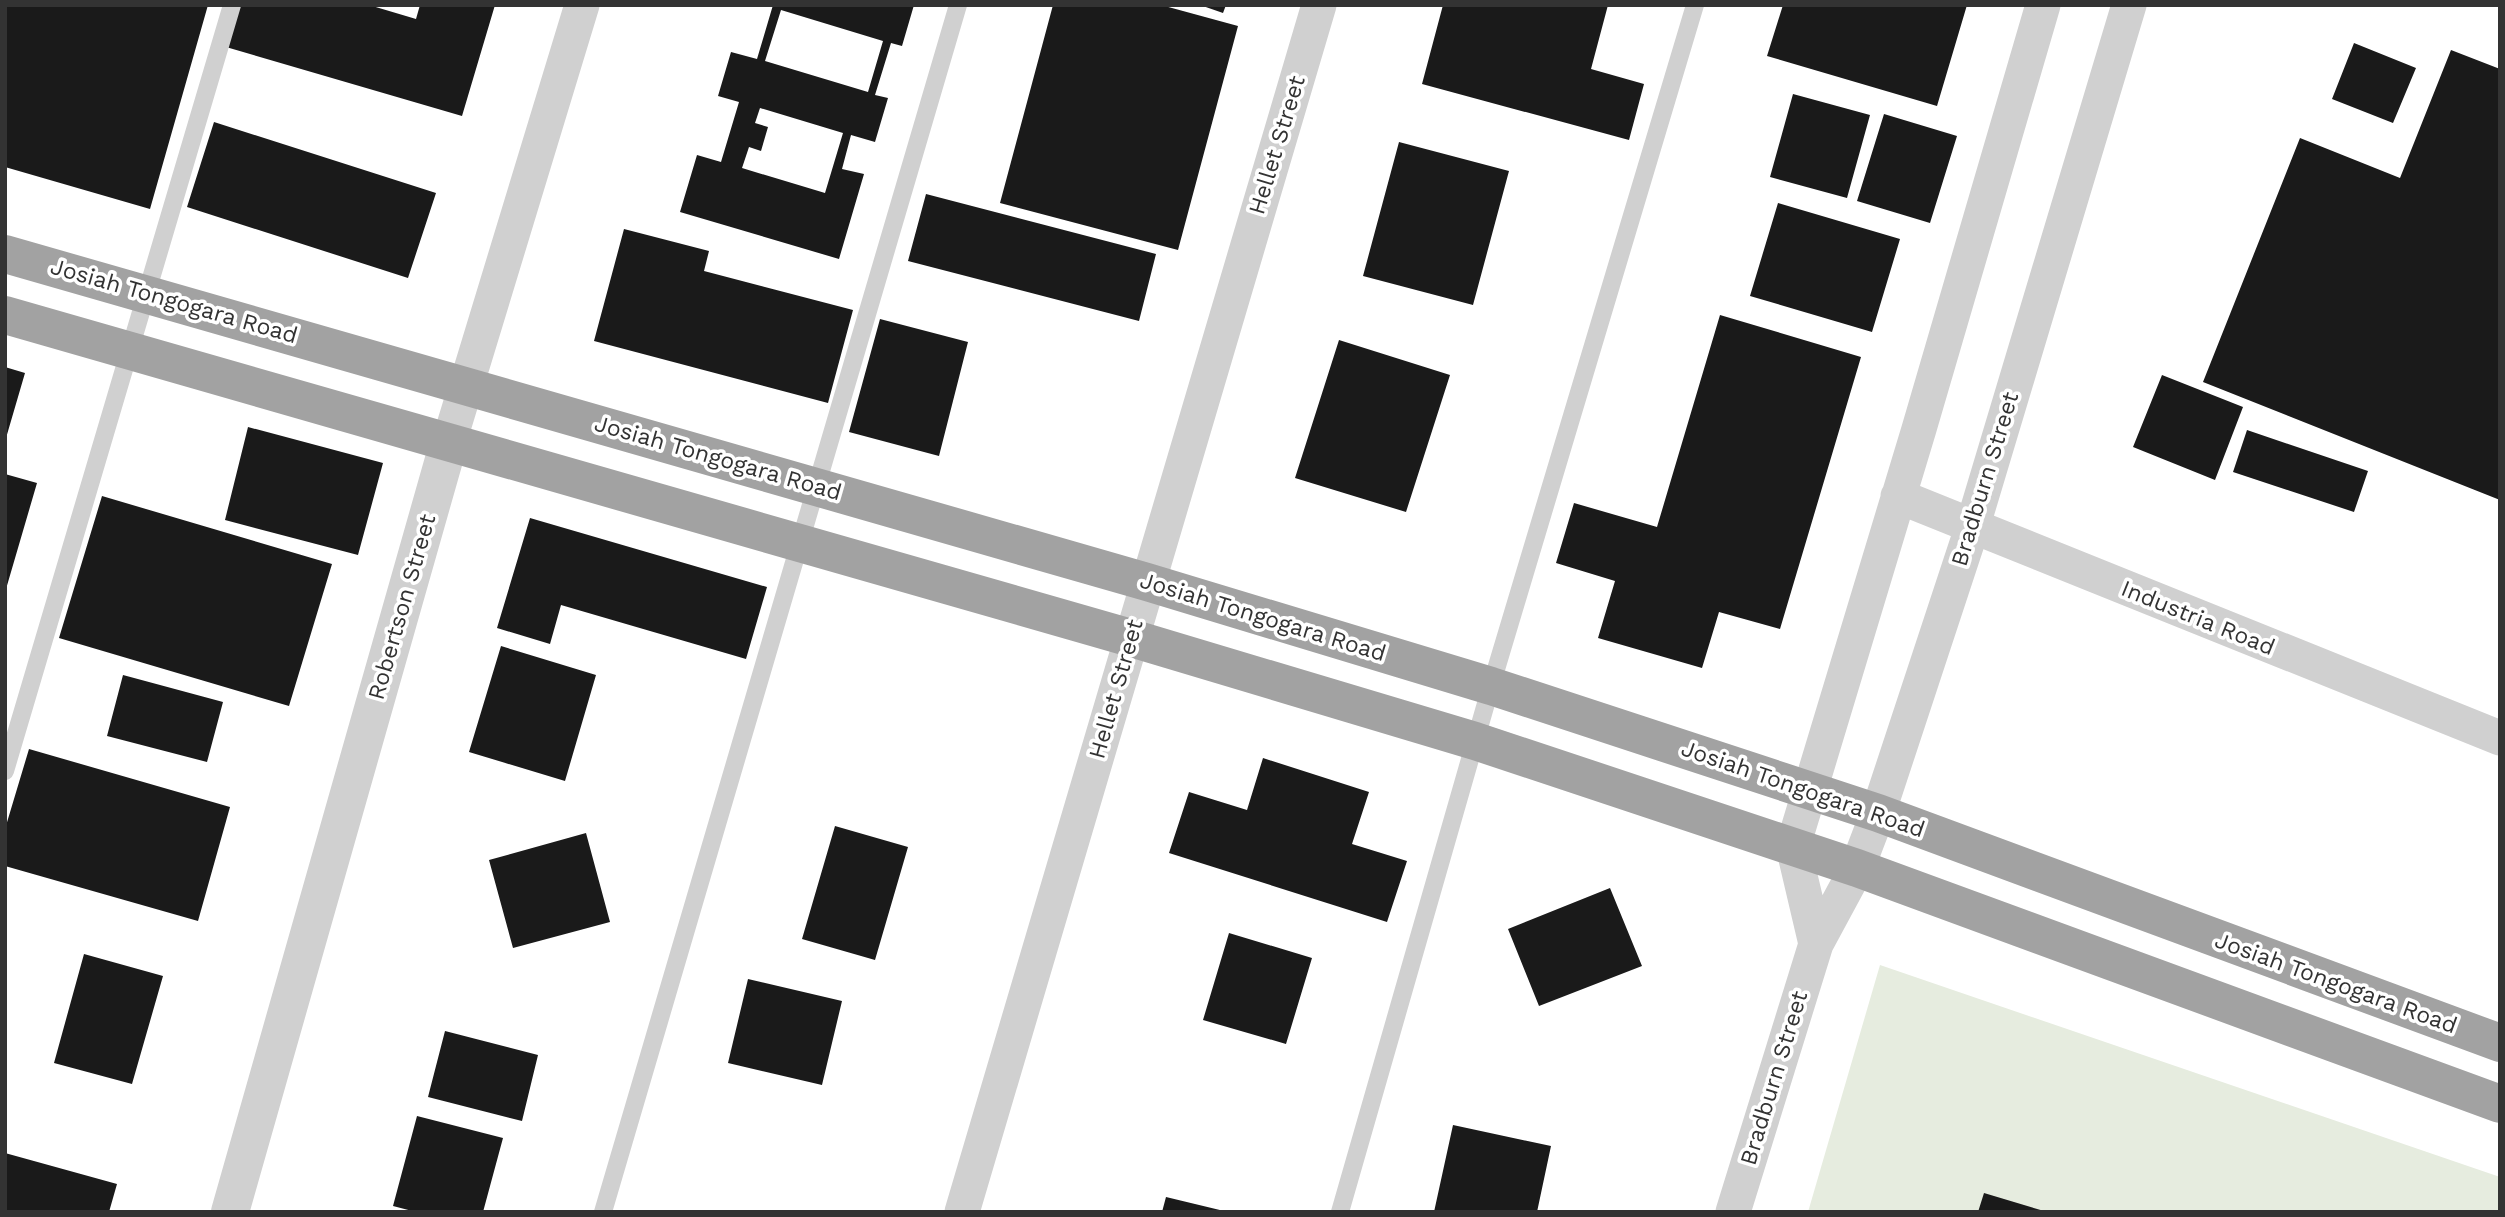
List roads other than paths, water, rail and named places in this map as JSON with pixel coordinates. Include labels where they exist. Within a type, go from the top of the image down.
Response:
[{"type":"highway","name":"Josiah Tongogara Road","points":[[5,254],[1147,582],[1491,686],[1878,813],[2500,1044]]},
{"type":"highway","points":[[5,315],[1131,638],[1475,741],[1857,868],[2500,1104]]},
{"type":"street","name":"Robertson Street","points":[[230,1212],[449,442],[582,5]]},
{"type":"street","name":"Hellet Street","points":[[962,1212],[1319,5]]},
{"type":"street","points":[[1816,944],[1793,846],[2043,5]]},
{"type":"street","name":"Bradburn Street","points":[[1733,1212],[1816,944],[1857,868],[1878,813],[1972,528],[2129,5]]},
{"type":"street","name":"Industria Road","points":[[1898,496],[2500,738]]},
{"type":"lane","points":[[5,771],[232,5]]},
{"type":"lane","points":[[603,1212],[958,5]]},
{"type":"lane","points":[[1340,1212],[1491,686],[1695,5]]}]
